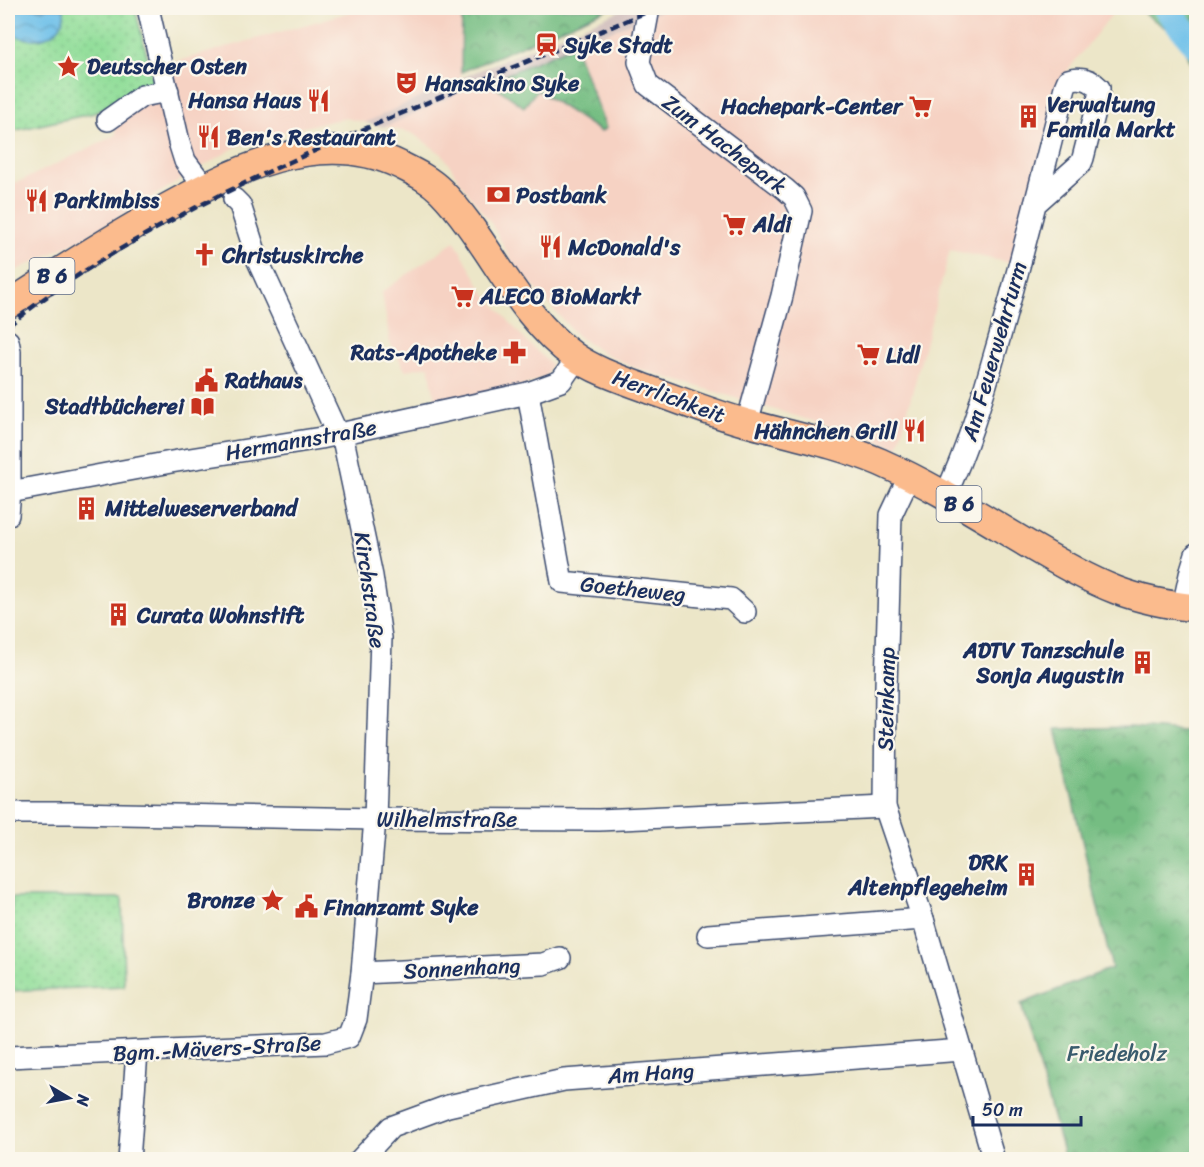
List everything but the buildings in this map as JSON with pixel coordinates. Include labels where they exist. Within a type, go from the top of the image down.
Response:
[{"type":"main road","name":"Herrlichkeit","points":[[201,188],[260,163],[315,151],[361,152],[386,158],[417,172],[437,187],[469,223],[532,313],[553,338],[577,358],[605,374],[747,423],[814,440],[879,462],[945,496],[1077,572],[1116,590],[1151,601],[1190,608]]},
{"type":"main road","name":"B 6","points":[[8,305],[97,247],[201,188]]},
{"type":"street","points":[[148,8],[179,142],[185,161],[197,177],[201,188]]},
{"type":"street","name":"Zum Hachepark","points":[[649,8],[639,62],[648,85],[785,189],[794,197],[801,211],[782,296],[747,423]]},
{"type":"street","name":"Am Feuerwehrturm","points":[[945,496],[975,423],[1013,294],[1035,204],[1065,87],[1068,80],[1076,78],[1093,82],[1099,88],[1099,96],[1081,163],[1035,204]]},
{"type":"street","points":[[108,120],[142,96],[168,91]]},
{"type":"street","points":[[234,199],[240,205],[258,261],[336,431],[342,434]]},
{"type":"street","points":[[8,341],[10,351],[8,515]]},
{"type":"street","name":"Hermannstraße","points":[[10,492],[171,462],[342,434],[528,393],[561,381],[577,358]]},
{"type":"street","name":"Goetheweg","points":[[528,393],[562,582],[731,598],[745,612]]},
{"type":"street","name":"Kirchstraße","points":[[342,434],[372,576],[381,638],[375,819]]},
{"type":"street","name":"Steinkamp","points":[[909,477],[891,515],[885,807],[923,919],[994,1160]]},
{"type":"street","points":[[1190,608],[1191,570],[1197,554]]},
{"type":"street","name":"Wilhelmstraße","points":[[8,813],[599,820],[885,807]]},
{"type":"street","name":"Bgm.-Mävers-Straße","points":[[8,1057],[326,1044],[349,1038],[356,1019],[362,973],[375,819]]},
{"type":"street","points":[[708,935],[923,919]]},
{"type":"street","name":"Sonnenhang","points":[[362,973],[543,964],[560,958]]},
{"type":"street","name":"Am Hang","points":[[360,1160],[391,1126],[448,1106],[564,1080],[962,1050]]},
{"type":"street","points":[[129,1160],[137,1052]]},
{"type":"shaded area","points":[[364,8],[461,8],[461,92],[667,8],[1117,8],[1064,75],[1011,263],[950,250],[898,447],[633,367],[600,351],[577,336],[513,263],[491,223],[443,155],[412,133],[345,118],[271,134],[234,148],[82,239],[8,274],[8,185],[116,135],[114,117],[154,88],[150,69]]},
{"type":"shaded area","points":[[626,8],[667,8],[461,92],[385,127],[365,123],[461,78]]},
{"type":"shaded area","points":[[455,241],[483,291],[526,341],[551,364],[547,376],[525,385],[436,406],[429,366],[405,370],[390,343],[382,292]]},
{"type":"green space","points":[[8,8],[135,8],[155,88],[94,113],[8,132]]},
{"type":"green space","points":[[462,8],[609,8],[461,72]]},
{"type":"green space","points":[[1143,8],[1196,8],[1196,67],[1192,65],[1179,37],[1145,14]]},
{"type":"green space","points":[[574,45],[606,128],[601,132],[537,90],[524,107],[489,82]]},
{"type":"green space","name":"Friedeholz","points":[[1131,727],[1196,732],[1196,1159],[1065,1159],[1021,1004],[1112,968],[1056,729]]},
{"type":"green space","points":[[11,898],[122,898],[124,986],[8,991],[8,909],[12,908]]},
{"type":"water","points":[[8,8],[64,8],[64,15],[59,27],[50,35],[28,39],[8,33]]},
{"type":"waterway","points":[[1166,8],[1196,45]]},
{"type":"railway","points":[[8,326],[69,281],[101,261],[166,223],[234,188],[364,129],[656,8]]},
{"type":"place","name":"Syke Stadt","points":[[546,45]]},
{"type":"place","name":"Deutscher Osten","points":[[69,66]]},
{"type":"place","name":"Hansakino Syke","points":[[407,83]]},
{"type":"place","name":"Hansa Haus","points":[[319,100]]},
{"type":"place","name":"Hachepark-Center","points":[[920,106]]},
{"type":"place","name":"Verwaltung Famila Markt","points":[[1029,117]]},
{"type":"place","name":"Ben's Restaurant","points":[[209,137]]},
{"type":"place","name":"Postbank","points":[[498,195]]},
{"type":"place","name":"Parkimbiss","points":[[36,200]]},
{"type":"place","name":"Aldi","points":[[735,224]]},
{"type":"place","name":"McDonald's","points":[[550,247]]},
{"type":"place","name":"Christuskirche","points":[[204,255]]},
{"type":"place","name":"ALECO BioMarkt","points":[[462,296]]},
{"type":"place","name":"Rats-Apotheke","points":[[515,352]]},
{"type":"place","name":"Lidl","points":[[868,355]]},
{"type":"place","name":"Rathaus","points":[[207,380]]},
{"type":"place","name":"Stadtbücherei","points":[[202,406]]},
{"type":"place","name":"Hähnchen Grill","points":[[915,431]]},
{"type":"place","name":"Mittelweserverband","points":[[87,508]]},
{"type":"place","name":"Curata Wohnstift","points":[[119,615]]},
{"type":"place","name":"ADTV Tanzschule Sonja Augustin","points":[[1142,663]]},
{"type":"place","name":"DRK Altenpflegeheim","points":[[1026,875]]},
{"type":"place","name":"Bronze","points":[[273,900]]},
{"type":"place","name":"Finanzamt Syke","points":[[306,907]]}]
